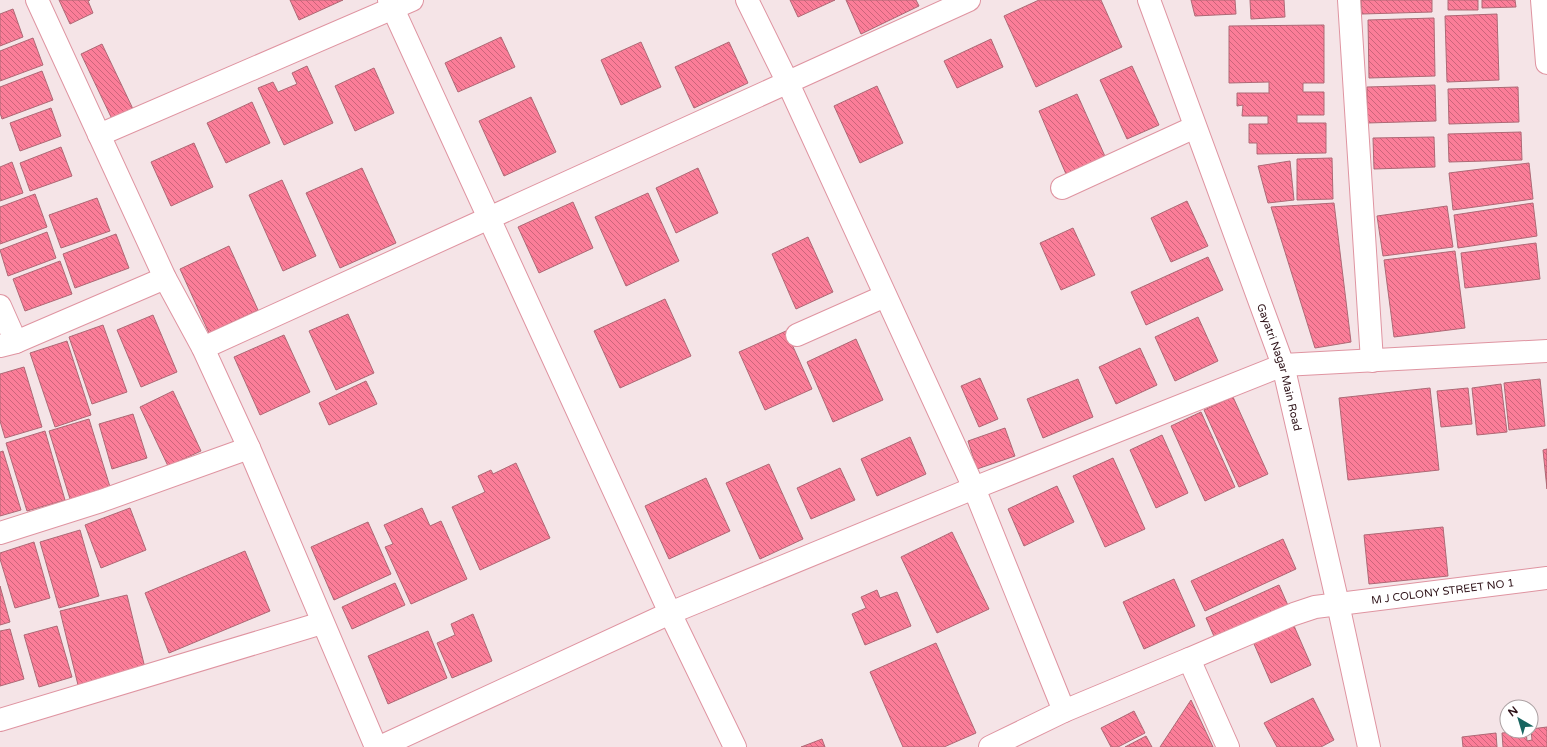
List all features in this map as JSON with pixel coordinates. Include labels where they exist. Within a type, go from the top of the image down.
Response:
[{"type":"street","points":[[37,0],[165,278],[203,348],[249,448],[322,623],[376,747]]},
{"type":"street","points":[[747,0],[788,81],[974,488],[1064,711]]},
{"type":"street","points":[[203,348],[488,217],[969,0]]},
{"type":"street","name":"Gayatri Nagar Main Road","points":[[1149,0],[1283,365],[1338,604],[1367,746]]},
{"type":"street","points":[[1349,0],[1372,361]]},
{"type":"street","points":[[1542,0],[1547,64]]},
{"type":"street","points":[[99,135],[398,3],[488,217],[670,613],[735,747]]},
{"type":"street","points":[[1062,188],[1195,128]]},
{"type":"street","points":[[0,306],[8,344],[165,278]]},
{"type":"street","points":[[797,335],[885,296]]},
{"type":"street","points":[[380,747],[670,613],[974,488],[1283,365],[1547,351]]},
{"type":"street","points":[[0,533],[101,501],[249,448]]},
{"type":"street","name":"M J COLONY STREET NO 1","points":[[990,747],[1064,711],[1294,614],[1315,607],[1547,578]]},
{"type":"street","points":[[0,720],[322,623]]},
{"type":"street","points":[[1189,659],[1228,747]]},
{"type":"building","points":[[59,0],[90,0],[88,1],[93,13],[70,24]]},
{"type":"building","points":[[290,0],[343,0],[299,20]]},
{"type":"building","points":[[790,0],[835,0],[798,17]]},
{"type":"building","points":[[846,0],[916,0],[919,6],[861,34]]},
{"type":"building","points":[[1039,0],[1101,0],[1122,47],[1036,87],[1004,16]]},
{"type":"building","points":[[1191,0],[1235,0],[1236,14],[1195,16]]},
{"type":"building","points":[[1250,0],[1284,0],[1285,17],[1251,19]]},
{"type":"building","points":[[1361,0],[1432,0],[1432,12],[1362,14]]},
{"type":"building","points":[[1448,0],[1478,0],[1478,10],[1448,10]]},
{"type":"building","points":[[1482,0],[1515,0],[1516,7],[1482,8]]},
{"type":"building","points":[[13,9],[23,37],[0,46],[0,14]]},
{"type":"building","points":[[1497,14],[1499,80],[1447,82],[1445,16]]},
{"type":"building","points":[[1434,18],[1435,76],[1369,78],[1368,20]]},
{"type":"building","points":[[1324,25],[1324,83],[1303,83],[1303,92],[1324,92],[1324,115],[1297,115],[1297,123],[1326,123],[1326,153],[1257,154],[1257,143],[1249,143],[1249,124],[1268,124],[1268,116],[1242,116],[1243,105],[1237,106],[1237,93],[1269,93],[1269,82],[1229,83],[1229,26]]},
{"type":"building","points":[[501,37],[515,67],[458,92],[445,63]]},
{"type":"building","points":[[33,38],[43,65],[0,81],[0,51]]},
{"type":"building","points":[[991,39],[1003,67],[957,88],[944,61]]},
{"type":"building","points":[[641,42],[661,87],[621,105],[601,60]]},
{"type":"building","points":[[729,42],[748,83],[694,108],[675,67]]},
{"type":"building","points":[[102,44],[133,109],[112,119],[81,54]]},
{"type":"building","points":[[307,66],[333,123],[284,145],[258,88],[273,82],[278,92],[297,84],[292,73]]},
{"type":"building","points":[[1132,66],[1159,125],[1127,139],[1100,80]]},
{"type":"building","points":[[374,68],[394,113],[355,131],[335,86]]},
{"type":"building","points":[[42,71],[53,100],[2,119],[0,113],[0,87]]},
{"type":"building","points":[[1435,85],[1436,121],[1367,123],[1367,87]]},
{"type":"building","points":[[877,86],[903,143],[860,163],[834,106]]},
{"type":"building","points":[[1518,87],[1519,122],[1449,124],[1448,89]]},
{"type":"building","points":[[1077,94],[1108,163],[1069,181],[1039,111]]},
{"type":"building","points":[[531,97],[556,152],[504,176],[479,121]]},
{"type":"building","points":[[252,102],[270,143],[226,163],[207,123]]},
{"type":"building","points":[[51,108],[61,136],[20,151],[10,123]]},
{"type":"building","points":[[1521,132],[1522,160],[1449,162],[1448,134]]},
{"type":"building","points":[[1434,137],[1435,167],[1374,169],[1373,138]]},
{"type":"building","points":[[194,143],[213,187],[171,206],[151,162]]},
{"type":"building","points":[[61,147],[72,176],[30,191],[20,163]]},
{"type":"building","points":[[1332,158],[1333,199],[1297,200],[1297,159]]},
{"type":"building","points":[[1290,161],[1294,200],[1268,203],[1258,166]]},
{"type":"building","points":[[12,162],[23,193],[0,201],[0,167]]},
{"type":"building","points":[[1529,163],[1533,199],[1453,210],[1449,173]]},
{"type":"building","points":[[362,168],[396,243],[340,268],[306,193]]},
{"type":"building","points":[[698,168],[718,213],[676,233],[656,188]]},
{"type":"building","points":[[282,180],[316,256],[283,271],[249,195]]},
{"type":"building","points":[[648,193],[679,261],[626,286],[595,217]]},
{"type":"building","points":[[35,194],[47,227],[0,244],[0,207]]},
{"type":"building","points":[[97,198],[110,231],[61,248],[49,215]]},
{"type":"building","points":[[1187,201],[1208,246],[1171,262],[1151,218]]},
{"type":"building","points":[[573,202],[593,248],[539,273],[518,227]]},
{"type":"building","points":[[1334,203],[1351,342],[1315,348],[1271,207]]},
{"type":"building","points":[[1533,203],[1537,236],[1458,248],[1454,215]]},
{"type":"building","points":[[1447,206],[1453,247],[1383,256],[1377,216]]},
{"type":"building","points":[[1073,228],[1095,275],[1061,290],[1040,243]]},
{"type":"building","points":[[47,232],[56,258],[8,276],[0,250]]},
{"type":"building","points":[[116,234],[129,268],[75,288],[63,254]]},
{"type":"building","points":[[808,237],[833,292],[796,309],[772,254]]},
{"type":"building","points":[[1536,243],[1540,279],[1465,288],[1461,253]]},
{"type":"building","points":[[229,246],[258,310],[209,333],[180,269]]},
{"type":"building","points":[[1455,251],[1465,328],[1394,337],[1384,260]]},
{"type":"building","points":[[1208,257],[1223,290],[1146,325],[1131,292]]},
{"type":"building","points":[[60,261],[72,294],[25,311],[13,279]]},
{"type":"building","points":[[665,299],[691,356],[620,388],[594,331]]},
{"type":"building","points":[[348,314],[374,373],[336,390],[309,331]]},
{"type":"building","points":[[153,315],[177,372],[141,387],[117,330]]},
{"type":"building","points":[[1198,317],[1218,361],[1175,381],[1155,337]]},
{"type":"building","points":[[103,325],[127,392],[92,404],[69,337]]},
{"type":"building","points":[[786,331],[812,389],[765,410],[739,352]]},
{"type":"building","points":[[284,335],[310,392],[260,415],[234,357]]},
{"type":"building","points":[[856,339],[883,400],[833,422],[807,362]]},
{"type":"building","points":[[67,341],[91,415],[55,427],[30,353]]},
{"type":"building","points":[[1140,348],[1157,385],[1116,404],[1099,367]]},
{"type":"building","points":[[24,367],[42,427],[5,438],[0,421],[0,374]]},
{"type":"building","points":[[980,378],[998,419],[979,427],[961,386]]},
{"type":"building","points":[[1078,379],[1093,417],[1043,438],[1027,399]]},
{"type":"building","points":[[1540,379],[1545,426],[1509,430],[1504,383]]},
{"type":"building","points":[[366,381],[377,404],[329,425],[319,403]]},
{"type":"building","points":[[1501,384],[1507,432],[1477,435],[1472,388]]},
{"type":"building","points":[[1430,388],[1439,470],[1348,480],[1339,398]]},
{"type":"building","points":[[1468,388],[1472,424],[1441,427],[1437,391]]},
{"type":"building","points":[[173,391],[201,451],[168,466],[140,407]]},
{"type":"building","points":[[1233,397],[1268,474],[1239,487],[1204,410]]},
{"type":"building","points":[[1201,412],[1235,487],[1205,501],[1171,426]]},
{"type":"building","points":[[133,414],[147,458],[112,469],[99,424]]},
{"type":"building","points":[[89,419],[111,490],[71,502],[49,431]]},
{"type":"building","points":[[1005,428],[1015,456],[977,469],[968,441]]},
{"type":"building","points":[[45,431],[65,500],[27,511],[6,443]]},
{"type":"building","points":[[1162,435],[1188,493],[1156,508],[1130,450]]},
{"type":"building","points":[[910,437],[926,474],[877,496],[861,459]]},
{"type":"building","points":[[1547,449],[1547,489],[1543,450]]},
{"type":"building","points":[[3,451],[21,510],[0,516],[0,452]]},
{"type":"building","points":[[1113,458],[1145,529],[1105,547],[1073,476]]},
{"type":"building","points":[[516,463],[550,538],[480,570],[452,507],[485,492],[478,476],[491,470],[493,474]]},
{"type":"building","points":[[769,464],[803,539],[760,559],[726,483]]},
{"type":"building","points":[[840,468],[855,500],[811,519],[797,488]]},
{"type":"building","points":[[706,478],[730,531],[669,559],[645,506]]},
{"type":"building","points":[[1057,486],[1074,522],[1024,546],[1008,509]]},
{"type":"building","points":[[130,508],[146,550],[101,568],[85,525]]},
{"type":"building","points":[[422,508],[430,526],[441,521],[467,579],[411,604],[385,547],[393,544],[384,525]]},
{"type":"building","points":[[368,522],[391,574],[334,600],[311,547]]},
{"type":"building","points":[[1443,527],[1448,576],[1369,584],[1364,535]]},
{"type":"building","points":[[80,530],[99,596],[59,608],[40,542]]},
{"type":"building","points":[[952,532],[989,609],[937,633],[901,557]]},
{"type":"building","points":[[1283,539],[1296,569],[1205,611],[1191,581]]},
{"type":"building","points":[[34,542],[50,598],[15,608],[0,559],[0,553]]},
{"type":"building","points":[[245,551],[270,611],[169,653],[145,593]]},
{"type":"building","points":[[1174,579],[1195,626],[1144,649],[1123,602]]},
{"type":"building","points":[[395,583],[405,605],[352,629],[342,607]]},
{"type":"building","points":[[1279,585],[1290,610],[1217,643],[1206,618]]},
{"type":"building","points":[[0,586],[10,622],[0,625]]},
{"type":"building","points":[[877,590],[880,598],[897,592],[911,626],[865,645],[852,614],[866,608],[861,597]]},
{"type":"building","points":[[127,595],[145,668],[78,685],[60,611]]},
{"type":"building","points":[[473,614],[492,661],[452,678],[437,643],[455,635],[451,624]]},
{"type":"building","points":[[1291,619],[1311,665],[1271,683],[1251,637]]},
{"type":"building","points":[[57,626],[72,677],[39,687],[24,635]]},
{"type":"building","points":[[10,629],[24,679],[0,686],[0,631]]},
{"type":"building","points":[[428,631],[447,678],[388,704],[368,656]]},
{"type":"building","points":[[936,643],[976,733],[944,747],[903,747],[870,672]]},
{"type":"building","points":[[1313,698],[1334,740],[1321,747],[1277,747],[1264,723]]},
{"type":"building","points":[[1191,700],[1213,747],[1160,747]]},
{"type":"building","points":[[1134,711],[1145,733],[1118,747],[1111,747],[1101,728]]},
{"type":"building","points":[[1547,727],[1547,747],[1503,747],[1502,739],[1527,739],[1527,741],[1539,739],[1539,728]]},
{"type":"building","points":[[1496,733],[1497,747],[1463,747],[1462,737]]},
{"type":"building","points":[[1146,736],[1152,747],[1125,747]]},
{"type":"building","points":[[822,739],[825,747],[801,747]]}]
